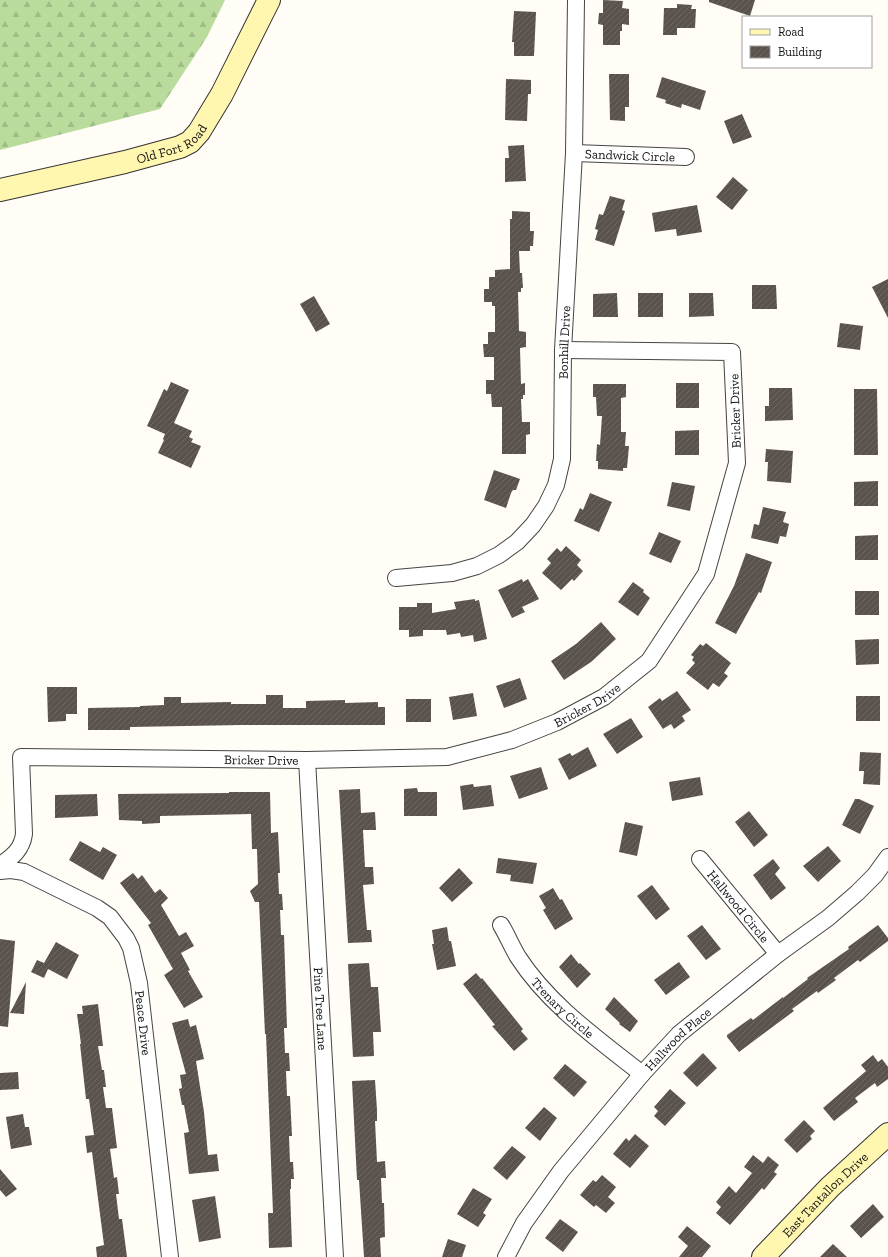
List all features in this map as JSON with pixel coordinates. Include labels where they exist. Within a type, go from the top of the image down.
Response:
[{"type":"main road","name":"Old Fort Road","points":[[0,190],[126,162],[180,147],[190,142],[199,132],[222,94],[269,0]]},
{"type":"main road","name":"East Tantallon Drive","points":[[763,1257],[830,1187],[888,1134]]},
{"type":"street","name":"Bonhill Drive","points":[[396,578],[452,572],[477,566],[499,555],[516,542],[533,525],[546,506],[556,486],[562,459],[563,350],[574,153],[576,0]]},
{"type":"street","name":"Sandwick Circle","points":[[574,153],[686,157]]},
{"type":"street","name":"Bricker Drive","points":[[0,865],[15,854],[23,840],[21,757],[307,760],[447,757],[512,740],[557,722],[604,697],[649,661],[706,574],[737,463],[732,352],[563,350]]},
{"type":"street","name":"Pine Tree Lane","points":[[307,760],[335,1257]]},
{"type":"street","name":"Hallwood Place","points":[[506,1257],[524,1223],[556,1177],[642,1074],[679,1034],[778,954],[828,918],[876,875],[888,857]]},
{"type":"street","name":"Hallwood Circle","points":[[700,859],[778,954]]},
{"type":"street","name":"Peace Drive","points":[[0,871],[11,870],[24,872],[97,908],[110,917],[126,938],[131,948],[139,983],[170,1257]]},
{"type":"street","name":"Trenary Circle","points":[[501,925],[518,957],[536,981],[554,1001],[584,1028],[642,1074]]},
{"type":"green space","points":[[0,0],[225,0],[207,37],[160,109],[0,150]]},
{"type":"building","points":[[603,0],[623,1],[622,8],[629,9],[629,25],[622,24],[622,31],[620,31],[620,45],[603,45],[603,25],[598,24],[599,13],[603,13]]},
{"type":"building","points":[[709,0],[755,0],[750,16],[709,2]]},
{"type":"building","points":[[677,4],[692,5],[691,9],[696,9],[695,28],[677,28],[677,35],[663,35],[664,8],[677,8]]},
{"type":"building","points":[[514,11],[536,12],[534,56],[514,56],[514,42],[512,42]]},
{"type":"building","points":[[609,74],[629,74],[629,107],[625,107],[625,121],[610,120]]},
{"type":"building","points":[[662,77],[706,91],[700,110],[682,104],[681,108],[665,103],[666,100],[656,97]]},
{"type":"building","points":[[506,79],[531,80],[531,94],[528,94],[527,121],[505,120]]},
{"type":"building","points":[[742,114],[752,137],[733,144],[724,121]]},
{"type":"building","points":[[524,145],[526,181],[505,182],[505,158],[509,158],[508,146]]},
{"type":"building","points":[[733,177],[748,190],[732,210],[716,197]]},
{"type":"building","points":[[610,196],[625,200],[622,210],[625,211],[614,246],[595,240],[598,230],[595,229],[599,214],[603,215]]},
{"type":"building","points":[[697,205],[702,232],[677,236],[676,229],[655,232],[652,213]]},
{"type":"building","points":[[512,211],[530,212],[530,231],[534,231],[533,246],[530,246],[530,251],[519,251],[520,273],[522,273],[523,288],[521,288],[521,292],[518,292],[519,331],[526,332],[526,347],[520,348],[521,384],[525,383],[525,395],[523,395],[523,399],[521,399],[522,422],[530,422],[530,434],[526,435],[526,454],[502,454],[502,407],[492,407],[491,394],[486,394],[486,380],[494,380],[494,357],[484,357],[483,344],[488,344],[488,332],[495,332],[495,306],[492,306],[492,302],[484,302],[484,289],[489,289],[489,277],[495,277],[495,270],[510,269],[510,219],[512,219]]},
{"type":"building","points":[[888,279],[888,318],[872,287]]},
{"type":"building","points":[[752,285],[776,285],[777,309],[752,309]]},
{"type":"building","points":[[617,293],[618,317],[593,317],[593,294]]},
{"type":"building","points":[[638,293],[663,293],[663,317],[638,317]]},
{"type":"building","points":[[689,293],[713,293],[714,316],[689,317]]},
{"type":"building","points":[[314,296],[330,324],[316,332],[300,304]]},
{"type":"building","points":[[840,323],[863,326],[860,350],[837,347]]},
{"type":"building","points":[[171,382],[189,390],[174,423],[192,431],[189,437],[193,439],[191,442],[201,446],[191,468],[158,453],[165,434],[147,426],[164,389],[167,391]]},
{"type":"building","points":[[676,383],[699,383],[699,408],[676,408]]},
{"type":"building","points":[[593,384],[626,384],[626,397],[621,398],[621,432],[626,432],[625,446],[629,446],[627,468],[623,468],[623,471],[598,469],[598,461],[596,461],[597,444],[600,445],[602,416],[597,416],[596,397],[593,397]]},
{"type":"building","points":[[769,388],[792,388],[793,420],[765,421],[765,406],[769,406]]},
{"type":"building","points":[[854,389],[877,389],[878,455],[854,455]]},
{"type":"building","points":[[699,430],[699,455],[675,455],[675,431]]},
{"type":"building","points":[[766,449],[793,451],[791,483],[767,481],[768,462],[765,462]]},
{"type":"building","points":[[494,470],[520,479],[516,490],[513,490],[511,493],[506,508],[484,500]]},
{"type":"building","points":[[878,481],[878,506],[854,506],[854,482]]},
{"type":"building","points":[[672,482],[695,486],[690,511],[667,506]]},
{"type":"building","points":[[590,493],[612,502],[599,532],[574,521],[580,508],[583,510]]},
{"type":"building","points":[[763,507],[786,512],[783,522],[789,524],[786,537],[780,536],[778,544],[751,538],[754,524],[759,525]]},
{"type":"building","points":[[659,532],[681,541],[671,563],[649,554]]},
{"type":"building","points":[[878,535],[878,560],[855,560],[855,536]]},
{"type":"building","points":[[566,546],[581,560],[577,565],[583,571],[574,581],[572,579],[561,590],[542,573],[551,563],[547,559],[557,548],[561,552]]},
{"type":"building","points":[[746,553],[772,562],[761,593],[759,592],[736,634],[715,623],[734,586]]},
{"type":"building","points":[[522,579],[523,582],[528,579],[539,599],[522,607],[525,612],[512,618],[498,590]]},
{"type":"building","points":[[633,582],[644,590],[643,592],[650,598],[638,616],[618,602]]},
{"type":"building","points":[[855,591],[879,591],[879,615],[855,615]]},
{"type":"building","points":[[475,599],[475,601],[479,600],[487,639],[474,642],[473,635],[461,637],[460,633],[447,635],[446,630],[423,630],[423,636],[409,637],[409,630],[399,630],[399,607],[417,607],[417,603],[432,603],[432,613],[456,609],[454,602]]},
{"type":"building","points":[[601,622],[616,639],[591,662],[564,680],[551,661],[576,644]]},
{"type":"building","points":[[879,639],[879,664],[856,665],[855,640]]},
{"type":"building","points":[[706,643],[731,663],[724,673],[728,676],[719,687],[713,683],[708,690],[686,673],[695,663],[692,660],[694,657],[691,655],[700,644],[703,646]]},
{"type":"building","points":[[520,678],[527,699],[504,708],[496,686]]},
{"type":"building","points":[[47,687],[77,687],[77,714],[66,714],[66,721],[48,722]]},
{"type":"building","points":[[677,691],[691,710],[682,716],[685,721],[674,729],[671,724],[663,729],[648,707],[660,698],[662,701]]},
{"type":"building","points":[[473,693],[477,716],[453,720],[449,697]]},
{"type":"building","points":[[266,695],[283,695],[283,708],[306,708],[306,701],[345,700],[345,703],[378,702],[378,707],[385,707],[385,725],[242,725],[130,727],[130,730],[88,730],[88,708],[164,705],[164,697],[181,697],[181,703],[231,702],[231,704],[266,704]]},
{"type":"building","points":[[856,696],[880,696],[880,721],[856,721]]},
{"type":"building","points":[[406,699],[431,699],[431,722],[406,722]]},
{"type":"building","points":[[631,718],[643,737],[617,754],[603,734]]},
{"type":"building","points":[[588,747],[597,766],[569,780],[558,759],[570,753],[572,756]]},
{"type":"building","points":[[860,752],[881,753],[880,785],[863,784],[864,771],[859,771]]},
{"type":"building","points":[[541,767],[548,789],[519,799],[510,776]]},
{"type":"building","points":[[700,777],[703,795],[672,801],[669,782]]},
{"type":"building","points":[[473,784],[474,787],[491,785],[494,806],[463,810],[460,786]]},
{"type":"building","points":[[417,788],[418,792],[437,792],[437,816],[404,816],[404,789]]},
{"type":"building","points":[[360,789],[361,813],[375,812],[376,830],[363,830],[365,867],[373,867],[374,884],[363,885],[367,930],[371,930],[372,942],[348,943],[339,790]]},
{"type":"building","points":[[270,792],[271,833],[278,832],[280,873],[278,873],[279,894],[282,894],[283,910],[280,910],[281,935],[284,935],[287,1028],[284,1028],[285,1053],[289,1053],[290,1071],[286,1071],[287,1096],[290,1096],[292,1136],[289,1136],[290,1162],[293,1162],[294,1179],[291,1179],[290,1189],[292,1247],[269,1248],[268,1213],[273,1213],[266,1034],[259,902],[255,902],[250,891],[258,884],[257,849],[252,849],[251,814],[160,816],[160,823],[142,824],[142,821],[119,820],[118,794]]},
{"type":"building","points":[[97,794],[98,816],[55,818],[55,795]]},
{"type":"building","points":[[855,799],[859,799],[874,806],[860,834],[842,825]]},
{"type":"building","points":[[749,811],[768,835],[754,847],[735,822]]},
{"type":"building","points":[[625,822],[643,826],[637,856],[619,852]]},
{"type":"building","points":[[80,841],[100,852],[103,847],[117,855],[103,880],[69,860]]},
{"type":"building","points":[[828,846],[841,861],[818,882],[803,866]]},
{"type":"building","points":[[498,858],[537,863],[533,884],[510,881],[511,875],[496,873]]},
{"type":"building","points":[[773,859],[780,868],[775,874],[786,888],[771,900],[753,875]]},
{"type":"building","points":[[459,868],[473,883],[452,902],[439,888]]},
{"type":"building","points":[[133,873],[138,879],[142,875],[155,893],[160,889],[168,898],[161,905],[179,936],[186,932],[194,946],[181,953],[190,970],[188,971],[203,997],[184,1008],[164,975],[173,969],[148,925],[151,923],[120,883]]},
{"type":"building","points":[[652,885],[670,909],[656,920],[637,896]]},
{"type":"building","points":[[553,888],[560,900],[562,899],[573,919],[555,930],[543,910],[546,908],[539,896]]},
{"type":"building","points":[[702,925],[721,949],[706,960],[687,936]]},
{"type":"building","points":[[878,925],[888,938],[888,941],[860,962],[858,960],[834,978],[836,980],[818,993],[817,991],[792,1009],[794,1011],[739,1052],[727,1035],[751,1018],[753,1020],[808,979],[807,978],[849,949],[848,947]]},
{"type":"building","points":[[447,927],[456,966],[437,970],[432,944],[434,944],[432,930]]},
{"type":"building","points":[[0,939],[15,941],[8,1027],[0,1026]]},
{"type":"building","points":[[56,942],[79,955],[67,979],[48,969],[44,978],[31,972],[37,960],[44,963]]},
{"type":"building","points":[[571,954],[579,964],[580,963],[591,974],[577,988],[559,967]]},
{"type":"building","points":[[679,962],[690,977],[666,995],[654,980]]},
{"type":"building","points":[[369,963],[371,987],[378,987],[381,1032],[373,1032],[374,1056],[353,1057],[348,964]]},
{"type":"building","points":[[476,973],[481,979],[482,978],[523,1029],[521,1031],[528,1039],[514,1051],[492,1026],[495,1025],[463,984]]},
{"type":"building","points":[[26,982],[24,1014],[10,1013]]},
{"type":"building","points":[[614,997],[638,1021],[630,1032],[619,1024],[620,1023],[605,1009]]},
{"type":"building","points":[[98,1004],[103,1046],[98,1046],[102,1070],[104,1070],[106,1087],[103,1087],[106,1108],[112,1108],[117,1148],[110,1149],[114,1178],[117,1177],[119,1194],[116,1194],[119,1219],[122,1219],[127,1257],[97,1257],[96,1247],[104,1245],[92,1152],[87,1153],[85,1136],[94,1135],[89,1099],[86,1099],[77,1014],[83,1014],[82,1006]]},
{"type":"building","points":[[188,1019],[190,1027],[196,1025],[204,1059],[196,1061],[204,1112],[208,1155],[217,1154],[219,1171],[189,1174],[184,1133],[189,1132],[184,1105],[182,1105],[179,1089],[182,1088],[180,1075],[186,1074],[172,1023]]},
{"type":"building","points":[[703,1053],[717,1068],[697,1087],[683,1073]]},
{"type":"building","points":[[873,1055],[878,1062],[882,1059],[888,1067],[888,1079],[877,1087],[875,1083],[855,1098],[858,1102],[834,1121],[823,1108],[866,1071],[861,1065]]},
{"type":"building","points":[[565,1064],[587,1082],[574,1097],[553,1078]]},
{"type":"building","points":[[18,1072],[19,1089],[0,1090],[0,1073]]},
{"type":"building","points":[[375,1080],[377,1110],[377,1121],[375,1121],[377,1162],[385,1161],[386,1178],[381,1178],[382,1203],[384,1203],[385,1237],[380,1238],[381,1257],[364,1257],[359,1180],[357,1180],[352,1081]]},
{"type":"building","points":[[670,1089],[686,1103],[665,1126],[654,1116],[658,1111],[654,1107]]},
{"type":"building","points":[[544,1107],[557,1118],[540,1141],[525,1128]]},
{"type":"building","points":[[23,1114],[25,1127],[29,1127],[32,1145],[11,1149],[6,1117]]},
{"type":"building","points":[[804,1120],[815,1131],[810,1136],[812,1139],[797,1153],[784,1140]]},
{"type":"building","points":[[635,1134],[649,1146],[630,1168],[613,1154],[626,1138],[629,1141]]},
{"type":"building","points":[[512,1146],[526,1157],[507,1180],[493,1168]]},
{"type":"building","points":[[753,1155],[763,1163],[768,1156],[779,1165],[774,1172],[777,1174],[764,1190],[762,1188],[730,1225],[716,1213],[721,1207],[716,1202],[729,1186],[736,1193],[752,1173],[744,1167]]},
{"type":"building","points":[[0,1169],[17,1189],[6,1197],[0,1190]]},
{"type":"building","points":[[602,1175],[616,1187],[608,1197],[615,1203],[606,1213],[596,1205],[594,1207],[580,1195],[593,1180],[596,1182]]},
{"type":"building","points":[[473,1188],[492,1199],[483,1213],[486,1215],[478,1227],[457,1214]]},
{"type":"building","points":[[215,1196],[221,1238],[199,1242],[192,1200]]},
{"type":"building","points":[[873,1204],[884,1217],[861,1238],[850,1226]]},
{"type":"building","points":[[560,1219],[578,1232],[563,1252],[545,1238]]},
{"type":"building","points":[[687,1226],[711,1246],[702,1257],[679,1257],[688,1246],[678,1237]]},
{"type":"building","points":[[448,1239],[466,1245],[462,1257],[442,1257]]},
{"type":"building","points":[[833,1244],[847,1257],[820,1257]]}]
